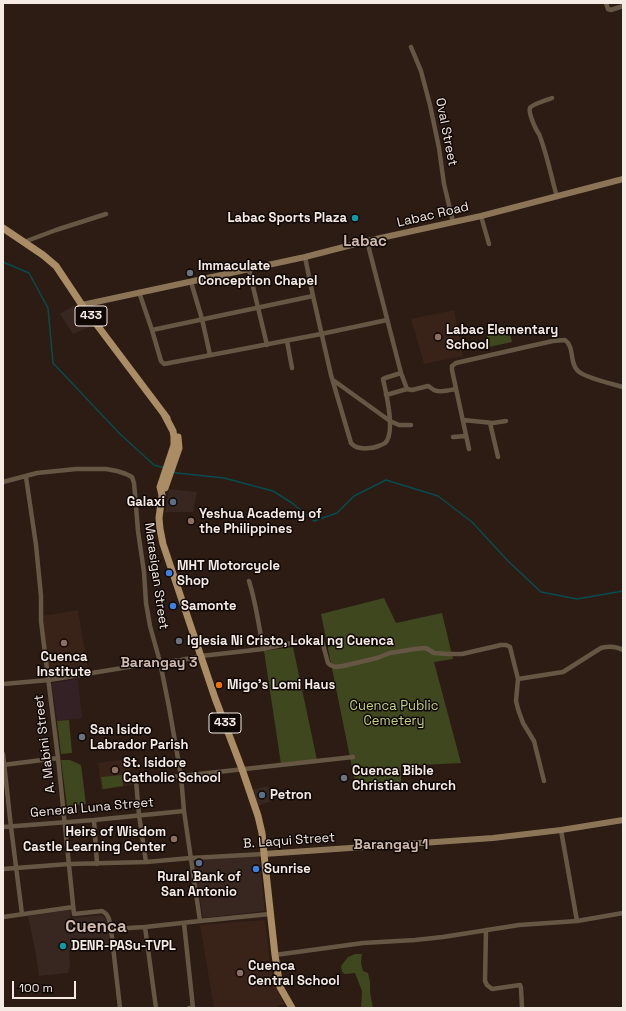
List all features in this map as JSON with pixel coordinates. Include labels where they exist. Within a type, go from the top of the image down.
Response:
[{"type":"main road","name":"433","points":[[3,228],[43,255],[56,266],[82,305],[164,414],[174,437],[175,453],[163,487],[159,518],[163,544],[258,816],[262,833],[270,914],[280,987],[292,1008]]},
{"type":"street","points":[[606,3],[608,9],[612,10],[623,6]]},
{"type":"street","name":"Oval Street","points":[[411,47],[421,71],[430,105],[439,148],[444,184],[453,222]]},
{"type":"street","points":[[552,98],[536,104],[529,109],[530,115],[544,146],[557,196]]},
{"type":"street","name":"Labac Road","points":[[82,305],[305,257],[367,241],[480,216],[623,179]]},
{"type":"street","points":[[24,242],[106,214]]},
{"type":"street","points":[[480,216],[489,244]]},
{"type":"street","points":[[367,241],[400,374],[407,389]]},
{"type":"street","points":[[305,257],[321,334],[351,443],[354,447],[359,449],[371,448],[384,443],[388,438],[390,422],[388,404],[382,379],[400,374]]},
{"type":"street","points":[[249,270],[267,345]]},
{"type":"street","points":[[191,282],[202,319],[210,355]]},
{"type":"street","points":[[139,292],[161,361],[164,364],[267,345],[387,320]]},
{"type":"street","points":[[152,330],[313,296]]},
{"type":"street","points":[[469,449],[452,370],[453,364],[564,340],[568,342],[575,367],[578,371],[594,379],[623,387]]},
{"type":"street","points":[[287,341],[292,368]]},
{"type":"street","points":[[333,380],[390,422],[398,425],[411,425]]},
{"type":"street","points":[[386,395],[407,389],[412,390],[428,386],[438,391],[456,389]]},
{"type":"street","points":[[463,420],[490,423],[506,421]]},
{"type":"street","points":[[490,423],[498,457]]},
{"type":"street","points":[[453,437],[466,436]]},
{"type":"street","name":"Marasigan Street","points":[[26,477],[37,474],[76,469],[106,469],[117,471],[132,477],[134,483],[138,531],[144,572],[146,603],[150,626],[160,662],[181,776],[184,811],[200,921]]},
{"type":"street","points":[[3,482],[26,477]]},
{"type":"street","name":"A. Mabini Street","points":[[26,477],[36,545],[41,596],[41,620],[58,758],[74,914],[105,912],[109,918],[111,929]]},
{"type":"street","points":[[249,581],[257,611],[263,649]]},
{"type":"street","points":[[3,684],[48,680],[201,656],[263,649],[306,640],[320,639],[322,641],[328,663],[335,667],[415,649],[426,648],[434,653],[462,654],[506,644],[510,647],[518,679],[516,701],[518,709],[523,723],[534,741],[544,781]]},
{"type":"street","points":[[518,679],[562,672],[601,648],[607,646],[619,647],[623,650]]},
{"type":"street","points":[[3,754],[22,914]]},
{"type":"street","points":[[146,862],[136,781],[353,757]]},
{"type":"street","points":[[4,765],[58,758]]},
{"type":"street","name":"General Luna Street","points":[[3,827],[184,811]]},
{"type":"street","points":[[94,820],[97,864]]},
{"type":"street","name":"B. Laqui Street","points":[[3,869],[69,864],[146,862],[493,838],[561,830],[623,820]]},
{"type":"street","points":[[561,830],[577,921]]},
{"type":"street","points":[[3,917],[73,907]]},
{"type":"street","points":[[275,955],[363,943],[416,940],[519,925],[577,921],[623,913]]},
{"type":"street","points":[[120,1008],[111,929],[145,927],[270,914]]},
{"type":"street","points":[[184,923],[193,1008],[190,1008]]},
{"type":"street","points":[[145,927],[156,1008]]},
{"type":"street","points":[[486,930],[484,981],[492,989],[520,985],[522,1008]]},
{"type":"shaded area","points":[[78,303],[94,325],[73,334],[60,314]]},
{"type":"shaded area","name":"Labac Elementary School","points":[[454,310],[463,356],[424,364],[411,319]]},
{"type":"shaded area","points":[[169,489],[197,492],[193,512],[165,512]]},
{"type":"shaded area","name":"Cuenca Institute","points":[[78,610],[88,671],[50,677],[42,616]]},
{"type":"shaded area","points":[[78,679],[82,718],[57,721],[52,683]]},
{"type":"shaded area","name":"St. Isidore Catholic School","points":[[129,759],[133,785],[101,790],[98,763]]},
{"type":"shaded area","name":"Petron","points":[[268,786],[272,801],[257,806],[251,790]]},
{"type":"shaded area","points":[[259,855],[265,911],[203,918],[193,860]]},
{"type":"shaded area","points":[[70,910],[71,918],[102,915],[107,920],[110,947],[69,951],[70,966],[68,973],[39,976],[28,916]]},
{"type":"shaded area","name":"Cuenca Central School","points":[[265,920],[270,963],[274,982],[284,1004],[277,1006],[277,1008],[214,1008],[200,925]]},
{"type":"green space","points":[[509,331],[512,342],[489,347],[487,336]]},
{"type":"green space","name":"Cuenca Public Cemetery","points":[[384,598],[396,623],[442,613],[453,659],[434,662],[461,763],[401,766],[401,783],[356,787],[321,614]]},
{"type":"green space","points":[[293,647],[317,760],[281,764],[264,651]]},
{"type":"green space","points":[[69,720],[72,753],[61,754],[57,721]]},
{"type":"green space","points":[[61,760],[70,760],[81,765],[86,804],[67,806]]},
{"type":"green space","points":[[122,775],[123,786],[103,789],[101,777]]},
{"type":"green space","points":[[355,954],[362,954],[361,963],[363,971],[368,973],[373,1008],[361,1008],[362,991],[355,973],[345,974],[342,972],[341,966],[348,957]]},
{"type":"waterway","points":[[3,262],[29,273],[48,308],[53,363],[120,434],[154,465],[165,468]]},
{"type":"waterway","points":[[174,472],[224,478],[273,491],[292,503],[314,521],[337,513],[354,496],[386,480],[438,496],[472,522],[508,561],[541,592],[577,599],[623,591]]},
{"type":"place","name":"Labac Sports Plaza","points":[[355,218]]},
{"type":"place","name":"Immaculate Conception Chapel","points":[[190,273]]},
{"type":"place","name":"Labac Elementary School","points":[[438,337]]},
{"type":"place","name":"Galaxi","points":[[173,502]]},
{"type":"place","name":"Yeshua Academy of the Philippines","points":[[191,521]]},
{"type":"place","name":"MHT Motorcycle Shop","points":[[169,573]]},
{"type":"place","name":"Samonte","points":[[173,606]]},
{"type":"place","name":"Iglesia Ni Cristo, Lokal ng Cuenca","points":[[179,641]]},
{"type":"place","name":"Cuenca Institute","points":[[64,643]]},
{"type":"place","name":"Migo's Lomi Haus","points":[[219,685]]},
{"type":"place","name":"San Isidro Labrador Parish","points":[[82,737]]},
{"type":"place","name":"St. Isidore Catholic School","points":[[115,770]]},
{"type":"place","name":"Cuenca Bible Christian church","points":[[344,778]]},
{"type":"place","name":"Petron","points":[[262,795]]},
{"type":"place","name":"Heirs of Wisdom Castle Learning Center","points":[[174,839]]},
{"type":"place","name":"Rural Bank of San Antonio","points":[[199,863]]},
{"type":"place","name":"Sunrise","points":[[256,869]]},
{"type":"place","name":"DENR-PASu-TVPL","points":[[63,946]]},
{"type":"place","name":"Cuenca Central School","points":[[240,973]]},
{"type":"district","name":"Labac","points":[[365,242]]},
{"type":"district","name":"Barangay 3","points":[[159,663]]},
{"type":"district","name":"Barangay 1","points":[[391,845]]},
{"type":"district","name":"Cuenca","points":[[96,927]]}]
